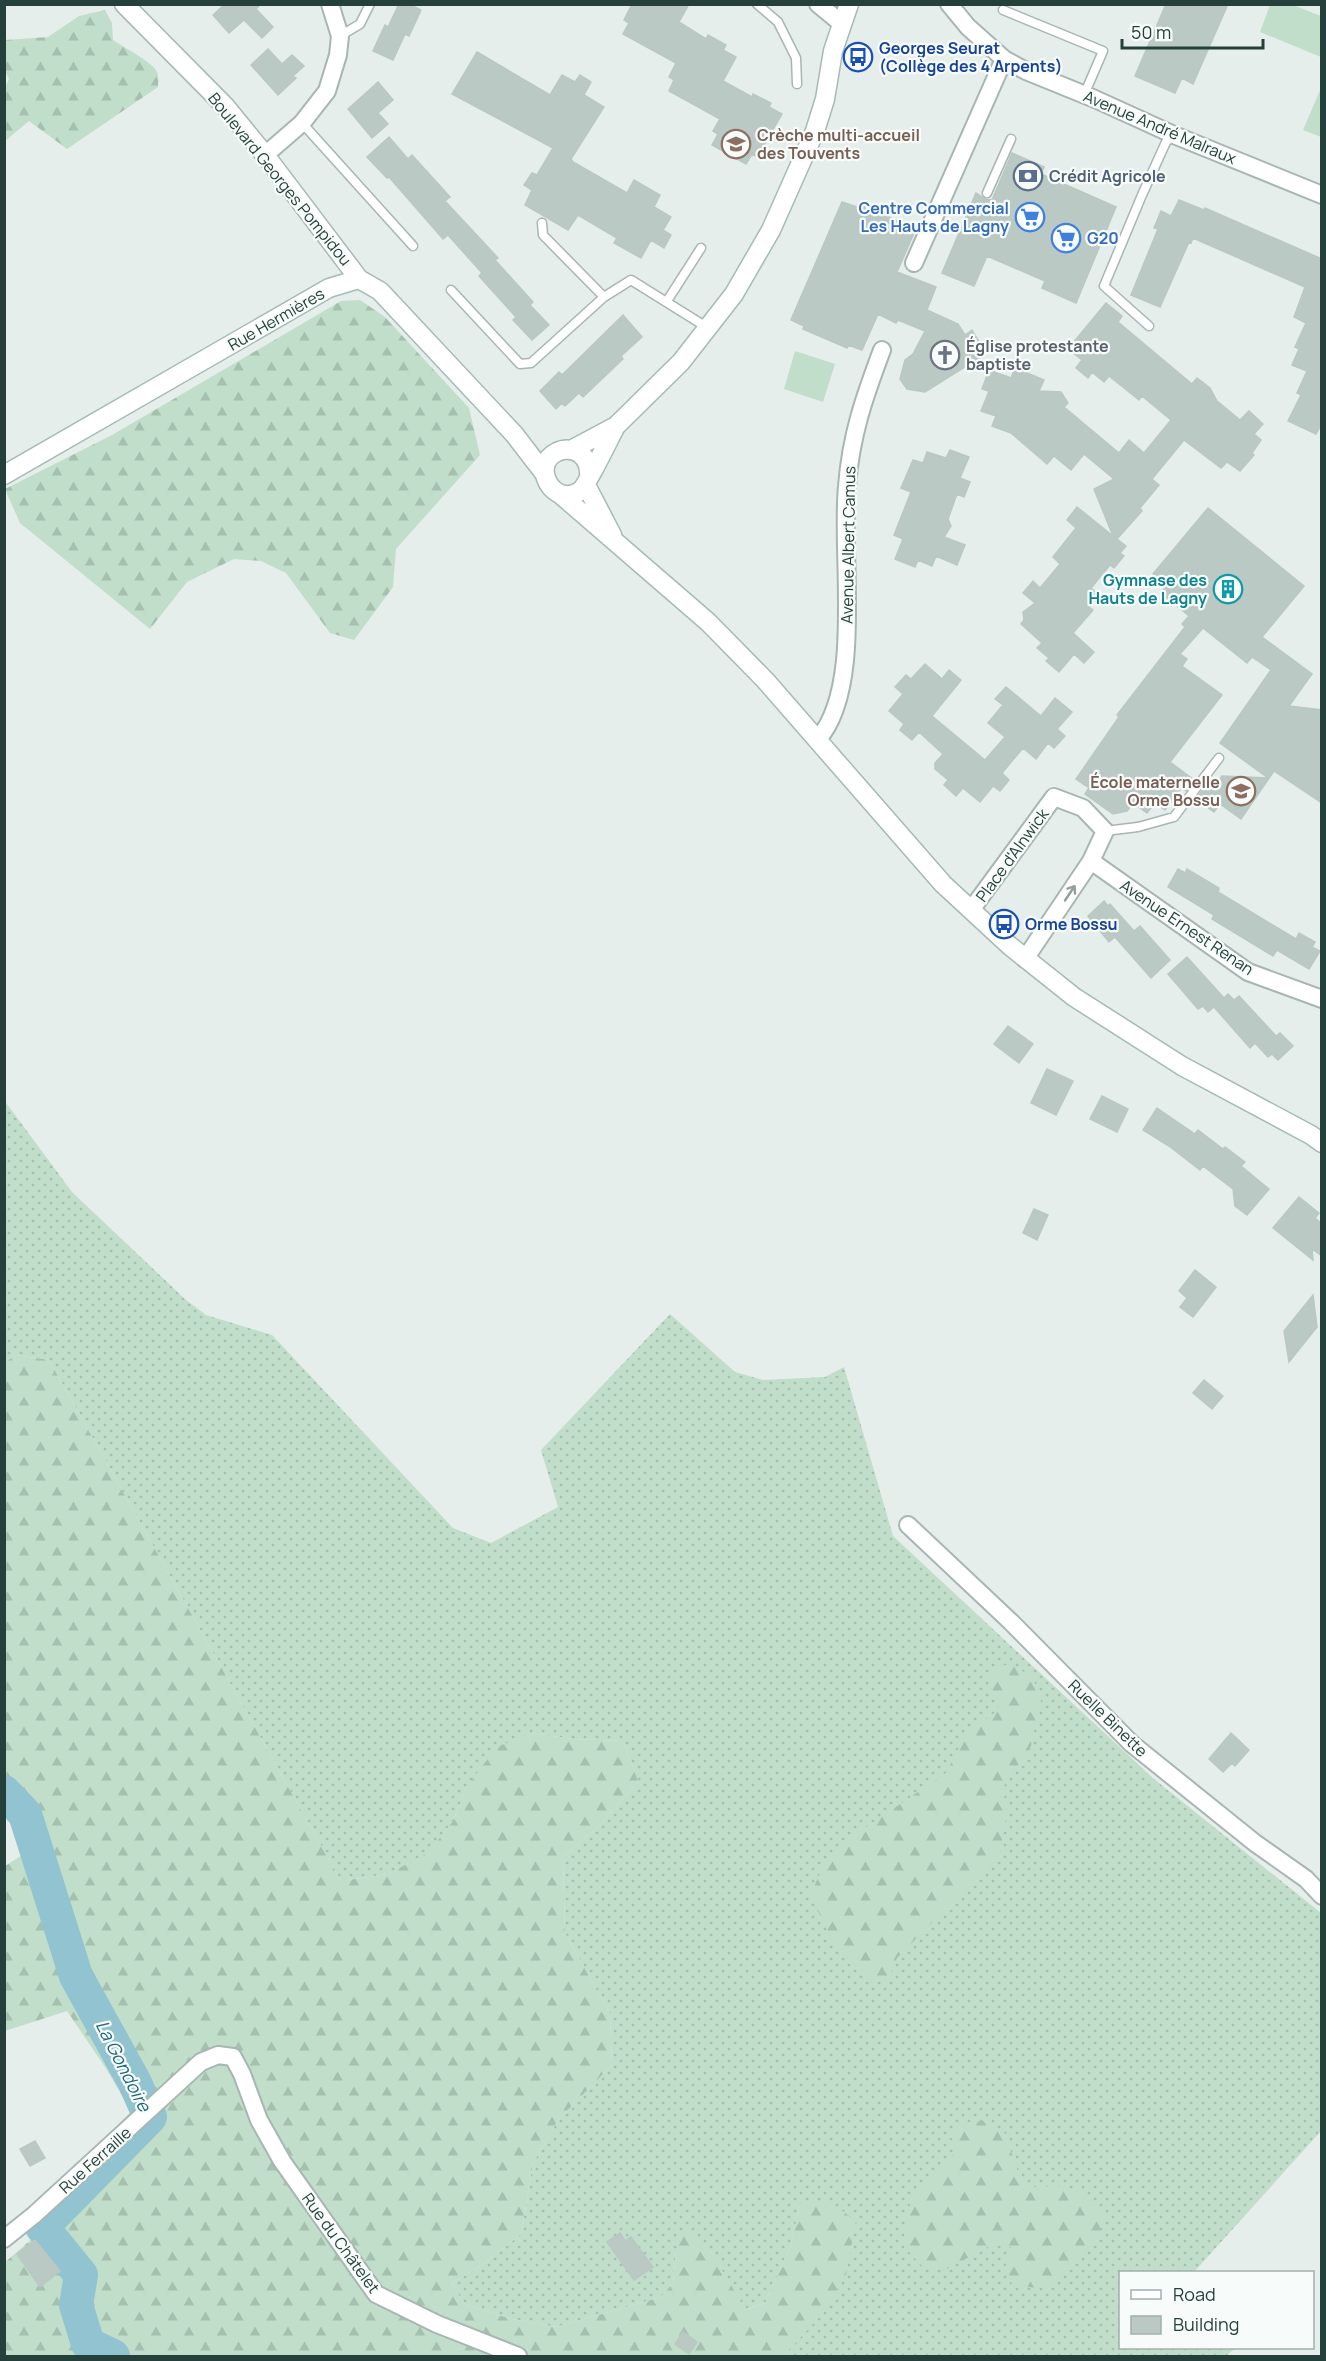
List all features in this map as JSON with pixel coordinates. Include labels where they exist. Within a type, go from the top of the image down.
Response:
[{"type":"main road","name":"Boulevard Georges Pompidou","points":[[124,4],[225,106],[359,279]]},
{"type":"main road","points":[[560,494],[575,493],[588,479],[616,426],[681,362],[734,294],[771,230],[815,131],[825,99],[833,51],[849,4]]},
{"type":"main road","points":[[359,279],[380,291],[514,434],[544,473],[549,486],[708,622],[765,680],[920,860],[1010,946],[1074,997],[1182,1066],[1322,1143]]},
{"type":"main road","name":"Rue Hermières","points":[[4,475],[329,288],[359,279]]},
{"type":"main road","points":[[544,473],[548,460],[616,426]]},
{"type":"main road","points":[[514,434],[583,456],[589,467],[588,479],[617,545]]},
{"type":"street","points":[[265,155],[302,123],[327,91],[338,56],[340,36],[330,4]]},
{"type":"street","points":[[818,4],[841,22]]},
{"type":"street","name":"Avenue André Malraux","points":[[949,4],[968,27],[1004,59],[1026,71],[1174,135],[1322,195]]},
{"type":"street","points":[[914,263],[1004,59]]},
{"type":"street","name":"Avenue Albert Camus","points":[[818,739],[827,729],[834,714],[845,666],[846,488],[853,436],[882,350]]},
{"type":"street","name":"Place d'Alnwick","points":[[970,910],[1054,797],[1083,808],[1105,831]]},
{"type":"street","points":[[1025,959],[1091,861],[1105,831]]},
{"type":"street","name":"Avenue Ernest Renan","points":[[1091,861],[1248,972],[1322,999]]},
{"type":"street","name":"Ruelle Binette","points":[[908,1524],[1011,1622],[1132,1744],[1306,1880],[1322,1896]]},
{"type":"street","name":"Rue Ferraille","points":[[4,2239],[43,2207],[201,2062],[218,2055],[233,2057]]},
{"type":"street","name":"Rue du Châtelet","points":[[233,2057],[242,2074],[259,2120],[282,2161],[376,2294],[437,2324],[518,2356]]},
{"type":"lane","points":[[340,36],[360,24],[370,4]]},
{"type":"lane","points":[[756,4],[778,22],[795,58],[797,84]]},
{"type":"lane","points":[[1003,10],[1103,51],[1084,95]]},
{"type":"lane","points":[[302,123],[413,246]]},
{"type":"lane","points":[[1149,326],[1104,286],[1166,142],[1174,135]]},
{"type":"lane","points":[[987,192],[1011,139]]},
{"type":"lane","points":[[542,223],[543,235],[604,297]]},
{"type":"lane","points":[[667,301],[700,248]]},
{"type":"lane","points":[[451,290],[520,364],[531,363],[604,297],[631,280],[708,328]]},
{"type":"lane","points":[[1105,831],[1138,827],[1174,817],[1219,758]]},
{"type":"green space","points":[[1270,5],[1293,5],[1321,16],[1321,57],[1260,32]]},
{"type":"green space","points":[[105,10],[112,23],[113,40],[155,68],[158,75],[158,87],[67,149],[29,121],[5,141],[5,87],[9,79],[5,71],[5,40],[48,37],[79,16]]},
{"type":"green space","points":[[1321,88],[1321,137],[1303,130]]},
{"type":"green space","points":[[360,300],[385,317],[469,408],[480,455],[396,549],[393,587],[354,640],[330,633],[286,573],[261,561],[234,559],[187,582],[150,629],[20,523],[5,489],[112,435],[341,301]]},
{"type":"green space","points":[[795,351],[835,364],[823,402],[784,389]]},
{"type":"green space","points":[[4,1100],[72,1192],[186,1300],[206,1315],[272,1335],[453,1528],[491,1543],[558,1507],[541,1450],[670,1314],[735,1372],[763,1380],[825,1377],[844,1367],[893,1536],[1154,1779],[1321,1913],[1321,2131],[1195,2271],[1119,2271],[1119,2349],[1234,2349],[1226,2356],[781,2356],[787,2352],[800,2204],[791,2245],[765,2303],[745,2310],[711,2252],[676,2251],[673,2283],[661,2297],[556,2327],[511,2319],[465,2304],[451,2284],[482,2265],[521,2234],[533,2163],[558,2120],[612,2065],[610,2014],[565,1933],[563,1857],[601,1824],[638,1781],[623,1741],[573,1739],[531,1733],[467,1786],[453,1821],[428,1854],[388,1874],[341,1881],[49,1360],[16,1355],[5,1363]]},
{"type":"green space","points":[[16,1355],[49,1360],[341,1881],[388,1874],[428,1853],[453,1821],[467,1786],[497,1747],[531,1733],[573,1739],[623,1741],[638,1781],[601,1824],[563,1857],[565,1933],[610,2014],[612,2065],[558,2120],[533,2163],[521,2234],[482,2265],[451,2284],[465,2304],[511,2319],[556,2327],[661,2297],[673,2283],[676,2251],[685,2226],[711,2252],[746,2310],[765,2303],[791,2245],[800,2204],[829,2201],[856,2221],[846,2274],[825,2311],[787,2352],[781,2356],[5,2356],[4,2263],[148,2139],[105,2067],[67,2011],[5,2031],[5,1866],[27,1852],[15,1820],[4,1810],[4,1363]]},
{"type":"green space","points":[[1012,1664],[1033,1678],[1041,1701],[1031,1746],[1003,1787],[1007,1813],[1000,1853],[897,1958],[889,1978],[870,1978],[850,1965],[820,1916],[811,1894],[820,1873],[834,1852],[856,1834],[946,1773],[966,1734],[998,1710],[999,1698],[990,1687],[993,1667]]},
{"type":"green space","points":[[986,2121],[1005,2133],[1020,2178],[1035,2187],[1062,2186],[1090,2197],[1104,2217],[1099,2235],[1051,2285],[1036,2288],[1012,2284],[1004,2271],[1011,2247],[999,2241],[945,2270],[922,2266],[904,2247],[907,2212],[910,2204],[925,2182],[946,2164],[953,2154],[956,2148],[950,2135],[961,2123]]},
{"type":"building","points":[[225,4],[261,4],[256,9],[273,27],[262,38],[244,20],[229,33],[213,15]]},
{"type":"building","points":[[399,4],[409,4],[421,10],[409,36],[405,34],[393,60],[373,51],[385,25],[388,27]]},
{"type":"building","points":[[632,4],[689,4],[679,22],[706,39],[708,35],[726,45],[723,50],[736,57],[723,81],[752,97],[753,94],[771,103],[769,107],[782,114],[757,157],[752,154],[746,164],[712,145],[718,134],[713,131],[720,119],[669,91],[674,80],[669,77],[676,63],[623,34],[629,23],[624,20]]},
{"type":"building","points":[[1166,4],[1228,4],[1193,84],[1182,78],[1175,93],[1135,76]]},
{"type":"building","points":[[268,49],[282,64],[292,55],[304,66],[293,76],[296,78],[278,95],[251,65]]},
{"type":"building","points":[[477,52],[550,95],[562,75],[575,82],[580,75],[591,82],[584,95],[604,107],[571,159],[627,193],[634,180],[660,195],[654,207],[671,217],[663,230],[671,235],[664,248],[651,240],[641,258],[614,243],[617,238],[578,215],[568,230],[525,205],[532,190],[524,185],[532,173],[537,175],[553,148],[452,94]]},
{"type":"building","points":[[378,82],[393,100],[378,113],[388,124],[372,138],[348,109]]},
{"type":"building","points":[[389,137],[408,159],[412,155],[450,197],[445,201],[498,258],[495,260],[533,302],[530,305],[549,325],[532,340],[513,320],[516,317],[479,276],[482,273],[448,235],[443,239],[389,177],[387,178],[367,157]]},
{"type":"building","points":[[1012,153],[1044,167],[1041,174],[1116,207],[1076,303],[1042,288],[1045,281],[987,256],[974,286],[942,273],[976,193],[985,199],[992,200]]},
{"type":"building","points":[[1179,200],[1204,210],[1205,208],[1322,259],[1322,423],[1316,434],[1288,421],[1301,395],[1297,393],[1307,371],[1292,365],[1299,349],[1295,347],[1306,323],[1294,317],[1305,287],[1193,238],[1191,243],[1189,242],[1160,307],[1131,295],[1158,229],[1154,228],[1161,211],[1171,216]]},
{"type":"building","points":[[842,202],[857,207],[858,204],[878,212],[902,223],[901,227],[914,233],[897,272],[936,287],[927,310],[958,324],[965,335],[972,330],[981,345],[974,350],[979,358],[925,392],[907,389],[900,379],[905,360],[913,354],[925,331],[898,320],[896,323],[878,314],[862,350],[848,345],[847,348],[803,329],[804,326],[791,320]]},
{"type":"building","points":[[1106,303],[1122,316],[1118,322],[1192,384],[1197,378],[1210,388],[1217,401],[1240,420],[1249,411],[1263,424],[1254,434],[1261,440],[1252,453],[1254,455],[1240,471],[1227,462],[1221,468],[1184,440],[1152,479],[1159,485],[1140,508],[1142,511],[1117,539],[1126,546],[1120,553],[1124,556],[1114,568],[1110,565],[1091,588],[1099,595],[1089,607],[1093,610],[1073,633],[1094,652],[1084,663],[1074,654],[1059,672],[1046,661],[1049,658],[1037,648],[1042,643],[1021,624],[1024,620],[1023,612],[1035,603],[1023,593],[1033,581],[1040,588],[1060,564],[1053,557],[1076,528],[1067,520],[1077,507],[1113,536],[1094,489],[1114,479],[1084,454],[1071,470],[1054,456],[1047,464],[1011,433],[992,426],[996,416],[981,411],[989,391],[982,389],[989,370],[1011,378],[1015,368],[1044,380],[1039,391],[1061,392],[1068,403],[1064,407],[1119,453],[1129,440],[1144,453],[1171,420],[1142,396],[1139,400],[1109,376],[1104,382],[1092,372],[1088,378],[1076,368],[1082,360],[1068,349]]},
{"type":"building","points":[[623,315],[642,337],[621,356],[623,359],[583,397],[579,393],[565,406],[562,403],[556,409],[540,391],[559,372],[562,375]]},
{"type":"building","points":[[950,450],[969,457],[960,478],[970,482],[964,497],[957,494],[948,519],[951,526],[944,537],[965,545],[957,565],[936,556],[932,566],[918,560],[915,567],[895,559],[903,539],[894,535],[911,492],[901,488],[913,460],[923,463],[927,452],[946,458]]},
{"type":"building","points":[[1208,508],[1304,586],[1262,637],[1312,674],[1289,706],[1322,710],[1322,803],[1274,771],[1241,819],[1220,804],[1214,812],[1196,799],[1205,787],[1208,789],[1214,780],[1217,783],[1222,776],[1268,778],[1220,743],[1271,670],[1252,657],[1247,663],[1203,628],[1180,654],[1187,659],[1182,666],[1222,695],[1170,762],[1194,780],[1186,791],[1181,788],[1165,810],[1155,803],[1147,813],[1133,803],[1127,811],[1113,814],[1085,794],[1089,788],[1076,779],[1119,717],[1117,715],[1185,627],[1182,624],[1189,616],[1161,593],[1167,585],[1153,574]]},
{"type":"building","points":[[925,664],[942,679],[949,670],[961,680],[932,716],[985,760],[1005,737],[988,723],[1003,705],[995,699],[1006,687],[1041,716],[1055,698],[1072,712],[1057,729],[1065,736],[1054,748],[1048,743],[1036,759],[1023,748],[1002,773],[1009,780],[1000,791],[993,786],[980,802],[963,788],[956,796],[944,785],[948,780],[935,769],[935,763],[943,754],[919,732],[912,740],[900,730],[904,724],[889,711],[903,694],[895,687],[906,675],[911,679]]},
{"type":"building","points":[[1178,869],[1185,873],[1187,869],[1219,888],[1218,892],[1296,939],[1299,933],[1315,942],[1312,947],[1320,951],[1309,969],[1277,950],[1273,956],[1212,919],[1214,915],[1168,887]]},
{"type":"building","points":[[1104,901],[1108,906],[1110,904],[1134,931],[1140,926],[1170,960],[1151,978],[1115,937],[1109,942],[1088,916]]},
{"type":"building","points":[[1187,957],[1224,998],[1228,994],[1234,1000],[1239,996],[1276,1036],[1280,1033],[1293,1046],[1278,1060],[1272,1054],[1268,1057],[1255,1043],[1250,1048],[1214,1007],[1221,1001],[1208,1012],[1203,1006],[1198,1009],[1168,974]]},
{"type":"building","points":[[1008,1026],[1033,1044],[1019,1063],[994,1044]]},
{"type":"building","points":[[1047,1069],[1073,1081],[1056,1115],[1031,1103]]},
{"type":"building","points":[[1102,1096],[1128,1109],[1117,1132],[1090,1119]]},
{"type":"building","points":[[1157,1108],[1195,1134],[1198,1130],[1223,1149],[1225,1147],[1245,1162],[1241,1166],[1269,1189],[1247,1215],[1235,1206],[1233,1189],[1203,1166],[1200,1170],[1169,1146],[1143,1130]]},
{"type":"building","points":[[1299,1197],[1319,1213],[1315,1218],[1322,1224],[1322,1256],[1312,1249],[1313,1260],[1273,1228]]},
{"type":"building","points":[[1034,1209],[1048,1215],[1037,1240],[1023,1233]]},
{"type":"building","points":[[1195,1270],[1216,1287],[1193,1317],[1180,1307],[1187,1298],[1179,1291]]},
{"type":"building","points":[[1313,1295],[1317,1327],[1289,1362],[1284,1331]]},
{"type":"building","points":[[1204,1380],[1223,1396],[1212,1409],[1193,1393]]},
{"type":"building","points":[[1231,1733],[1249,1750],[1235,1766],[1232,1763],[1223,1772],[1209,1759]]},
{"type":"building","points":[[35,2141],[45,2158],[30,2166],[20,2149]]},
{"type":"building","points":[[620,2233],[625,2241],[631,2237],[653,2267],[634,2280],[607,2242]]},
{"type":"building","points":[[35,2240],[60,2271],[40,2287],[17,2254]]},
{"type":"building","points":[[683,2332],[697,2342],[689,2354],[675,2344]]},
{"type":"waterway","name":"La Gondoire","points":[[4,1792],[25,1814],[76,1976],[135,2083],[150,2117],[42,2227],[81,2275],[76,2305],[88,2344],[113,2356]]},
{"type":"place","name":"Georges Seurat (Collège des 4 Arpents)","points":[[858,57]]},
{"type":"place","name":"Crèche multi-accueil des Touvents","points":[[736,144]]},
{"type":"place","name":"Crédit Agricole","points":[[1028,176]]},
{"type":"place","name":"Centre Commercial Les Hauts de Lagny","points":[[1030,217]]},
{"type":"place","name":"G20","points":[[1066,238]]},
{"type":"place","name":"Église protestante baptiste","points":[[945,355]]},
{"type":"place","name":"Gymnase des Hauts de Lagny","points":[[1228,589]]},
{"type":"place","name":"École maternelle Orme Bossu","points":[[1241,791]]},
{"type":"place","name":"Orme Bossu","points":[[1004,924]]}]
